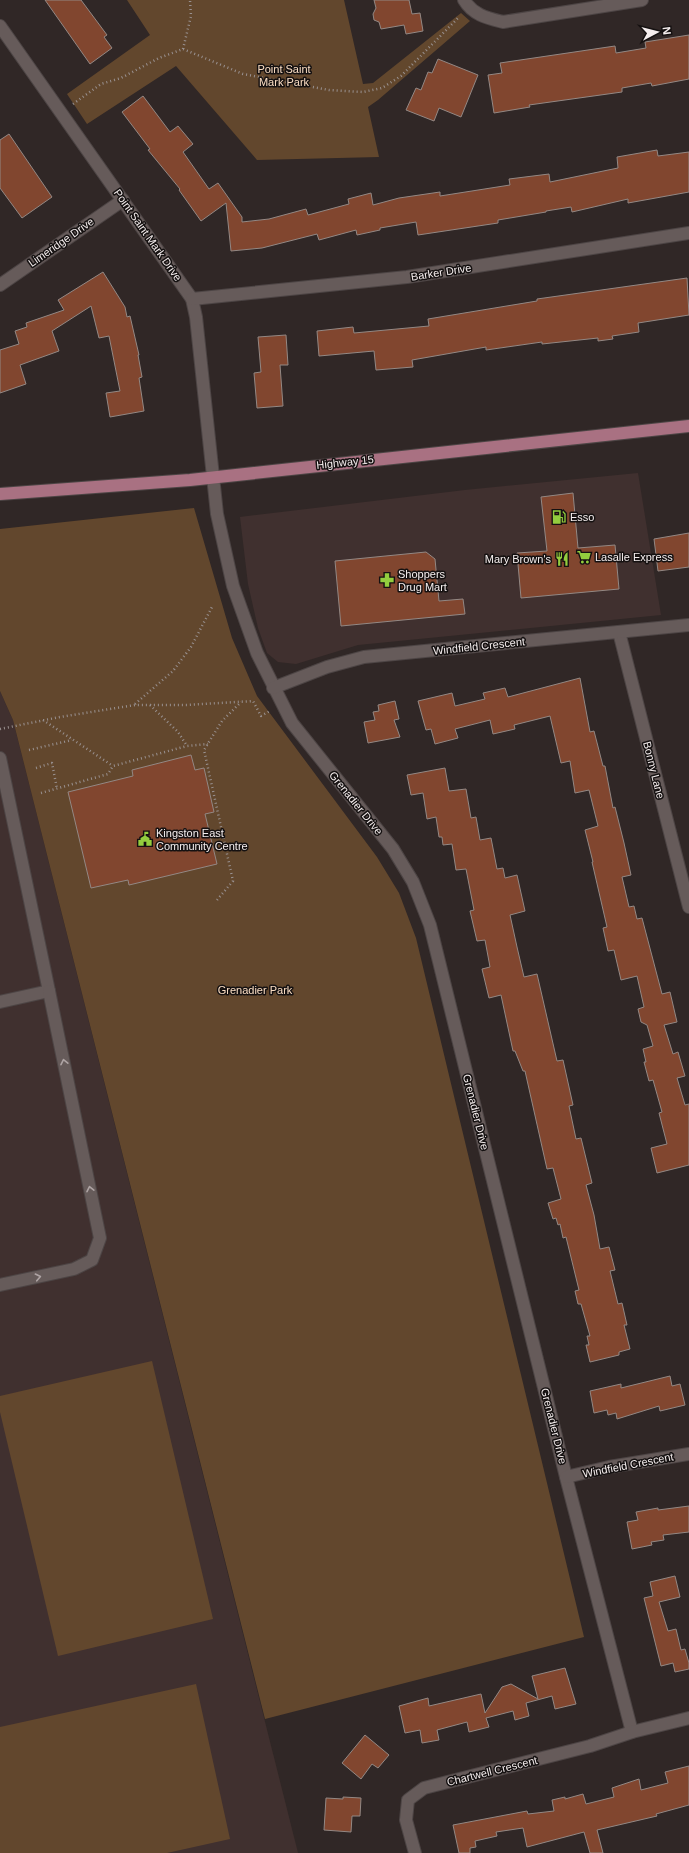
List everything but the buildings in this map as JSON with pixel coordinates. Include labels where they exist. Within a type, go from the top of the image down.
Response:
[{"type":"main road","name":"Highway 15","points":[[0,494],[213,477],[689,426]]},
{"type":"street","points":[[466,3],[480,16],[503,22],[642,0]]},
{"type":"street","name":"Point Saint Mark Drive","points":[[0,26],[192,299],[196,317],[213,477]]},
{"type":"street","name":"Limeridge Drive","points":[[0,285],[123,200]]},
{"type":"street","name":"Barker Drive","points":[[192,299],[407,277],[689,233]]},
{"type":"street","name":"Grenadier Drive","points":[[213,477],[217,514],[233,586],[257,653],[273,688],[292,723],[393,849],[413,882],[430,925],[566,1477],[632,1732]]},
{"type":"street","name":"Windfield Crescent","points":[[273,688],[328,667],[364,657],[689,625]]},
{"type":"street","name":"Bonny Lane","points":[[619,632],[689,907]]},
{"type":"street","points":[[0,758],[100,1238],[92,1260],[74,1270],[0,1285]]},
{"type":"street","points":[[0,1002],[49,991]]},
{"type":"street","name":"Windfield Crescent","points":[[566,1477],[609,1467],[689,1454]]},
{"type":"street","points":[[632,1732],[689,1718]]},
{"type":"street","name":"Chartwell Crescent","points":[[415,1853],[406,1820],[408,1800],[424,1788],[590,1746],[632,1732]]},
{"type":"path","points":[[183,49],[191,16],[190,0]]},
{"type":"path","points":[[62,113],[101,84],[121,78],[159,58],[183,49],[243,74],[329,90],[364,92],[373,91],[382,88],[401,76],[450,28],[466,3]]},
{"type":"path","points":[[135,705],[174,671],[191,647],[206,614],[212,607]]},
{"type":"path","points":[[0,729],[42,720],[135,705],[253,701],[260,716],[283,706]]},
{"type":"path","points":[[217,900],[233,881],[204,750],[222,721],[241,702]]},
{"type":"path","points":[[150,705],[178,732],[188,746]]},
{"type":"path","points":[[42,720],[113,766]]},
{"type":"path","points":[[29,750],[72,740]]},
{"type":"path","points":[[41,793],[108,774],[113,766],[188,746],[208,744]]},
{"type":"path","points":[[36,768],[52,763],[57,789]]},
{"type":"shaded area","points":[[638,473],[661,615],[358,645],[296,664],[278,662],[267,653],[258,628],[248,584],[240,517],[465,490]]},
{"type":"shaded area","points":[[0,691],[13,720],[298,1853],[0,1853]]},
{"type":"green space","name":"Point Saint Mark Park","points":[[127,0],[344,0],[363,84],[373,83],[461,13],[470,21],[368,107],[379,157],[257,160],[176,66],[87,124],[67,94],[150,35]]},
{"type":"green space","name":"Grenadier Park","points":[[194,508],[232,638],[257,696],[377,857],[399,893],[416,938],[584,1637],[265,1719],[13,720],[0,691],[0,529]]},
{"type":"green space","points":[[152,1361],[213,1619],[58,1656],[0,1412],[0,1396]]},
{"type":"green space","points":[[196,1684],[230,1839],[167,1853],[0,1853],[0,1727]]},
{"type":"place","name":"Esso","points":[[559,517]]},
{"type":"place","name":"Lasalle Express","points":[[584,557]]},
{"type":"place","name":"Mary Brown's","points":[[562,559]]},
{"type":"place","name":"Shoppers Drug Mart","points":[[387,580]]},
{"type":"place","name":"Kingston East Community Centre","points":[[145,839]]}]
